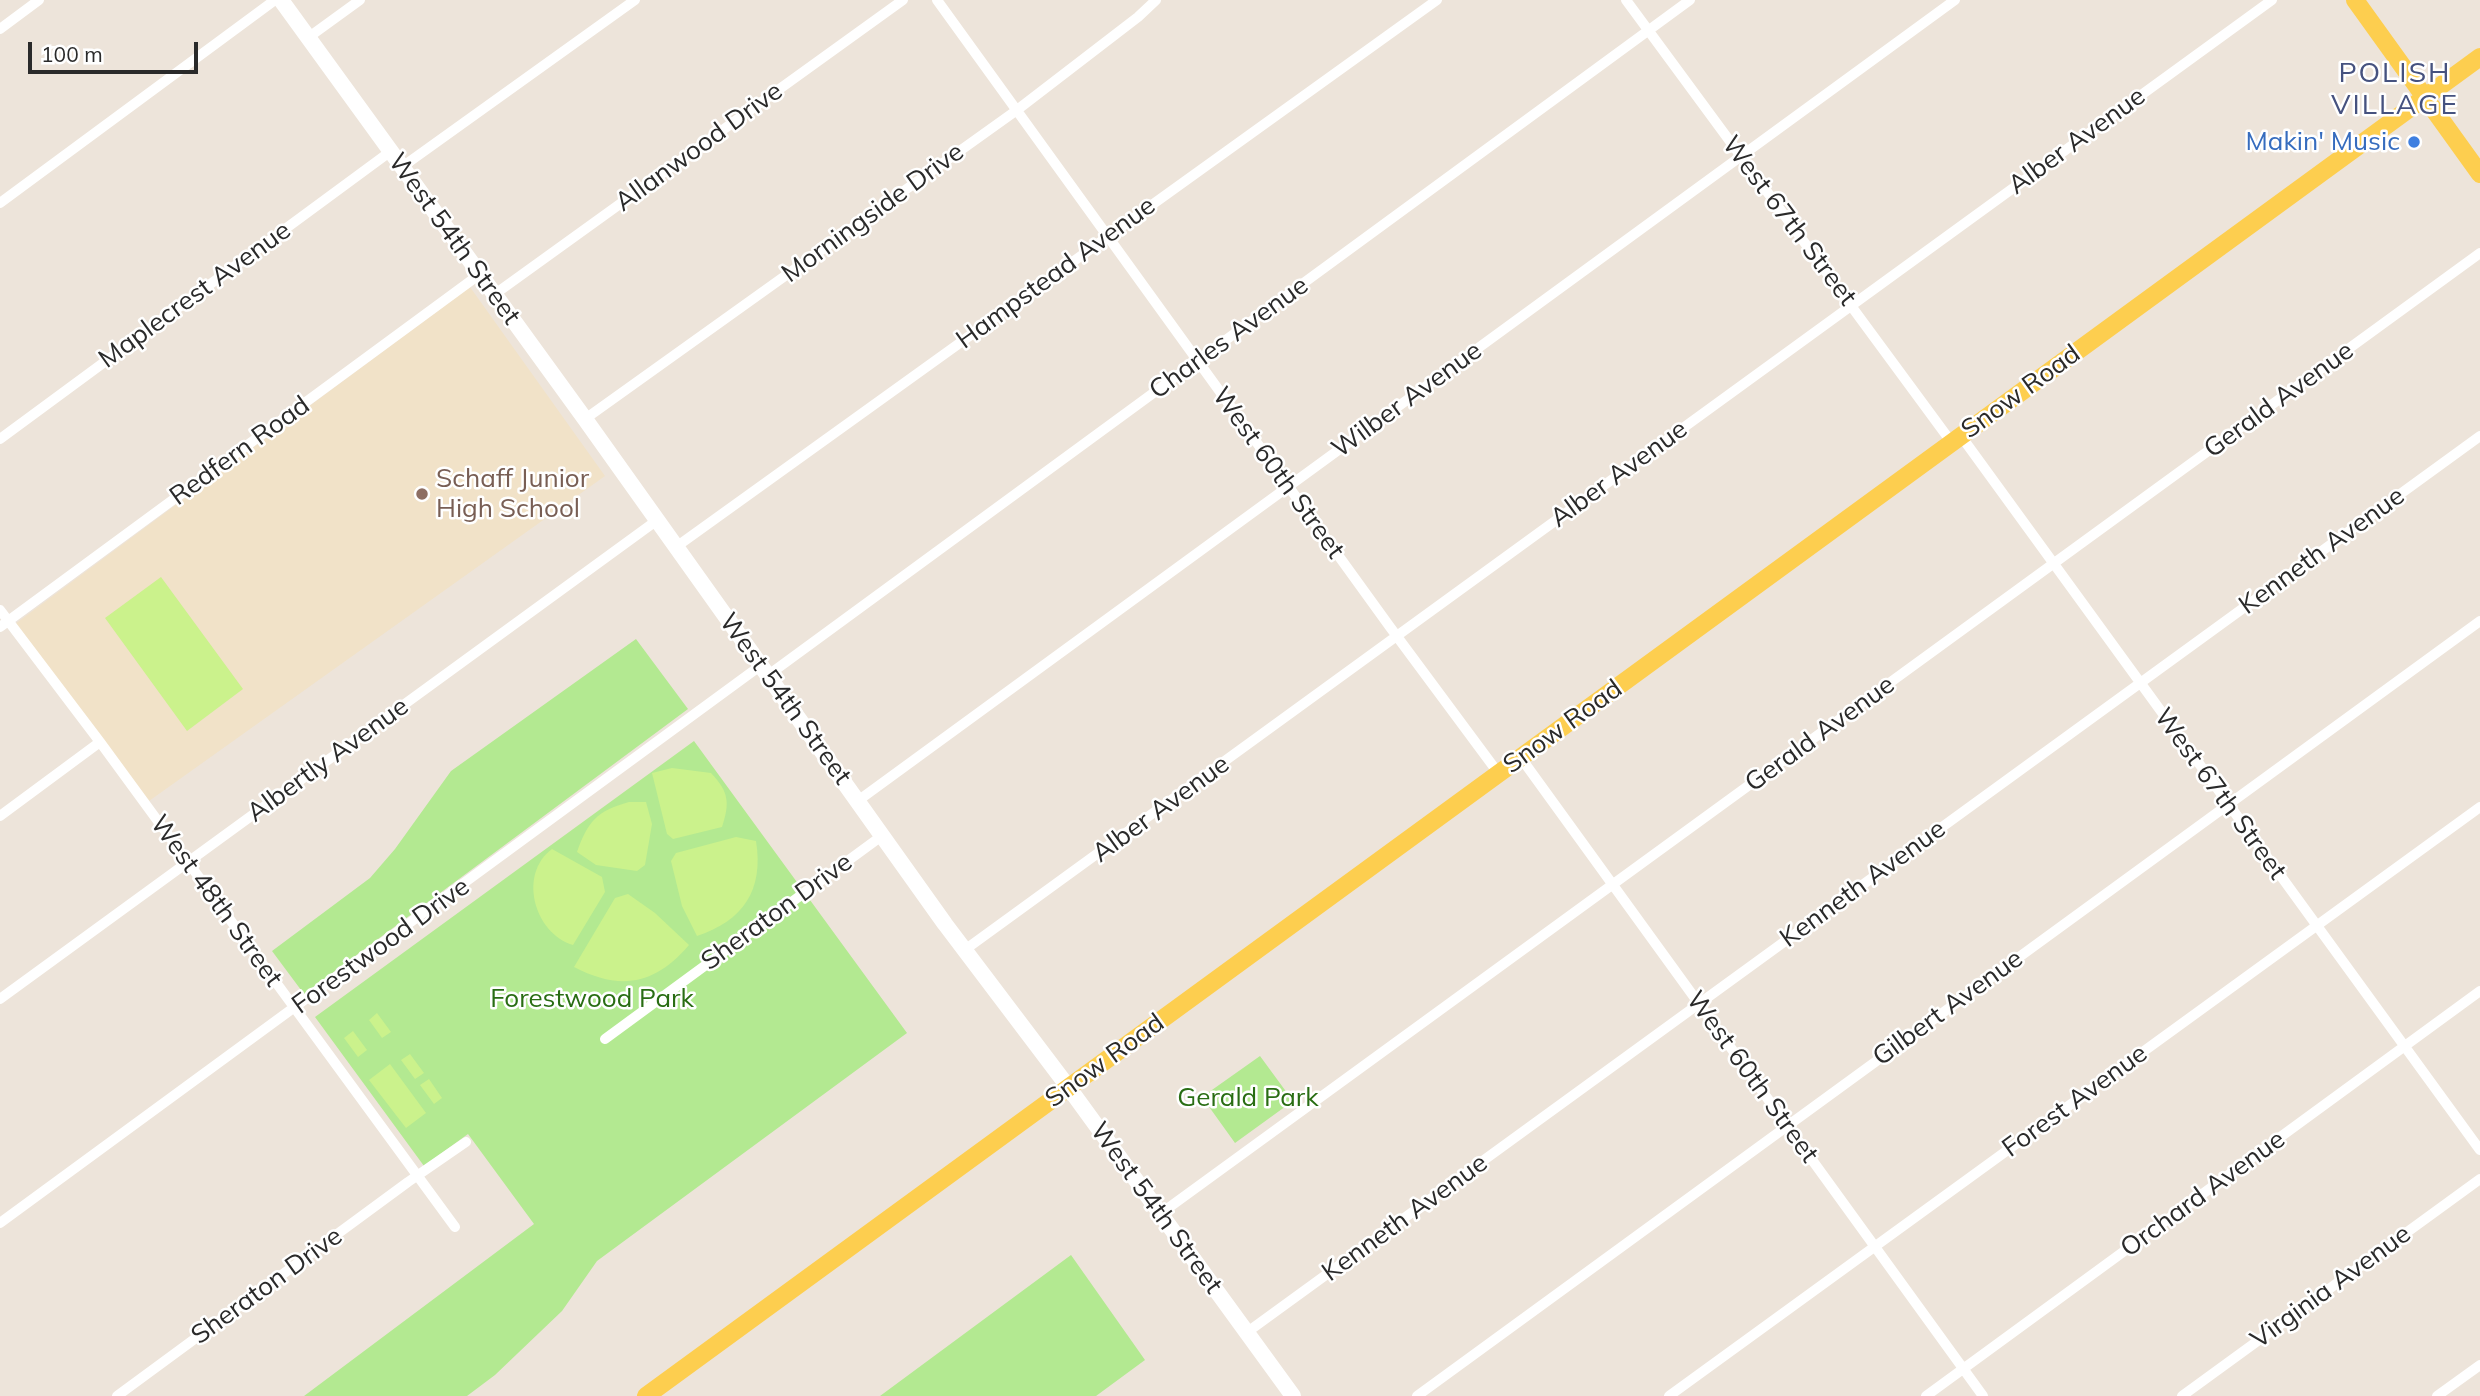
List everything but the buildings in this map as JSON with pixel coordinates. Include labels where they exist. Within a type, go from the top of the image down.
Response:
[{"type":"main road","points":[[2355,0],[2480,174]]},
{"type":"main road","name":"Snow Road","points":[[646,1396],[2480,57]]},
{"type":"street","points":[[0,29],[39,0]]},
{"type":"street","points":[[0,203],[275,0]]},
{"type":"street","name":"West 54th Street","points":[[281,0],[585,419],[763,671],[1069,1088],[1288,1394]]},
{"type":"street","points":[[309,37],[360,0]]},
{"type":"street","points":[[402,167],[635,0]]},
{"type":"street","name":"Allanwood Drive","points":[[495,294],[903,0]]},
{"type":"street","name":"West 60th Street","points":[[937,0],[1499,774]]},
{"type":"street","name":"Morningside Drive","points":[[585,419],[1017,110],[1138,17],[1156,0]]},
{"type":"street","name":"Hampstead Avenue","points":[[676,547],[1437,0]]},
{"type":"street","name":"West 67th Street","points":[[1626,0],[1851,304],[2054,564],[2480,1150]]},
{"type":"street","name":"Charles Avenue","points":[[763,671],[1197,361],[1690,0]]},
{"type":"street","name":"Wilber Avenue","points":[[859,800],[1955,0]]},
{"type":"street","name":"Alber Avenue","points":[[966,949],[2272,0]]},
{"type":"street","name":"Maplecrest Avenue","points":[[0,439],[391,151]]},
{"type":"street","name":"Gerald Avenue","points":[[1160,1214],[2480,253]]},
{"type":"street","name":"Redfern Road","points":[[4,624],[480,274]]},
{"type":"street","name":"Kenneth Avenue","points":[[1246,1334],[2480,436]]},
{"type":"street","name":"Albertly Avenue","points":[[0,999],[656,521]]},
{"type":"street","name":"West 48th Street","points":[[0,610],[4,624],[100,742],[455,1227]]},
{"type":"street","name":"Gilbert Avenue","points":[[1417,1396],[2480,621]]},
{"type":"street","name":"Forestwood Drive","points":[[0,1223],[763,671]]},
{"type":"street","points":[[0,816],[100,742]]},
{"type":"street","name":"West 60th Street","points":[[1521,758],[1983,1396]]},
{"type":"street","name":"Forest Avenue","points":[[1670,1396],[2480,807]]},
{"type":"street","name":"Sheraton Drive","points":[[605,1040],[883,835]]},
{"type":"street","name":"Orchard Avenue","points":[[1926,1396],[2480,992]]},
{"type":"street","name":"Sheraton Drive","points":[[117,1396],[466,1142]]},
{"type":"street","name":"Virginia Avenue","points":[[2182,1396],[2480,1179]]},
{"type":"street","points":[[2437,1396],[2480,1364]]},
{"type":"shaded area","points":[[470,287],[605,476],[149,801],[15,624]]},
{"type":"green space","points":[[161,577],[243,689],[187,731],[105,618]]},
{"type":"green space","points":[[636,639],[688,709],[304,994],[272,951],[370,878],[395,849],[451,771]]},
{"type":"green space","name":"Forestwood Park","points":[[694,741],[907,1033],[597,1261],[562,1311],[495,1375],[467,1396],[304,1396],[534,1224],[468,1134],[424,1166],[315,1017]]},
{"type":"green space","points":[[672,768],[711,773],[717,780],[727,804],[722,827],[673,839],[667,834],[652,773]]},
{"type":"green space","points":[[629,802],[646,802],[652,824],[645,865],[637,871],[596,865],[577,852],[585,832],[595,819],[609,809]]},
{"type":"green space","points":[[736,837],[756,841],[758,859],[753,889],[747,901],[727,922],[697,936],[682,906],[671,861],[676,853]]},
{"type":"green space","points":[[552,849],[602,877],[605,892],[573,945],[548,928],[535,902],[535,873]]},
{"type":"green space","points":[[628,894],[655,913],[689,945],[663,969],[636,980],[607,979],[574,967],[615,898]]},
{"type":"green space","points":[[377,1013],[391,1032],[382,1038],[369,1020]]},
{"type":"green space","points":[[353,1031],[367,1050],[358,1057],[344,1038]]},
{"type":"green space","points":[[410,1054],[424,1073],[415,1079],[401,1060]]},
{"type":"green space","name":"Gerald Park","points":[[1260,1056],[1293,1101],[1235,1143],[1202,1097]]},
{"type":"green space","points":[[390,1064],[426,1113],[406,1128],[369,1080]]},
{"type":"green space","points":[[429,1079],[442,1098],[434,1104],[420,1085]]},
{"type":"green space","points":[[1071,1255],[1145,1360],[1096,1396],[880,1396]]},
{"type":"place","name":"Makin' Music","points":[[2414,142]]},
{"type":"place","name":"Schaff Junior High School","points":[[422,494]]},
{"type":"district","name":"POLISH VILLAGE","points":[[2395,90]]}]
